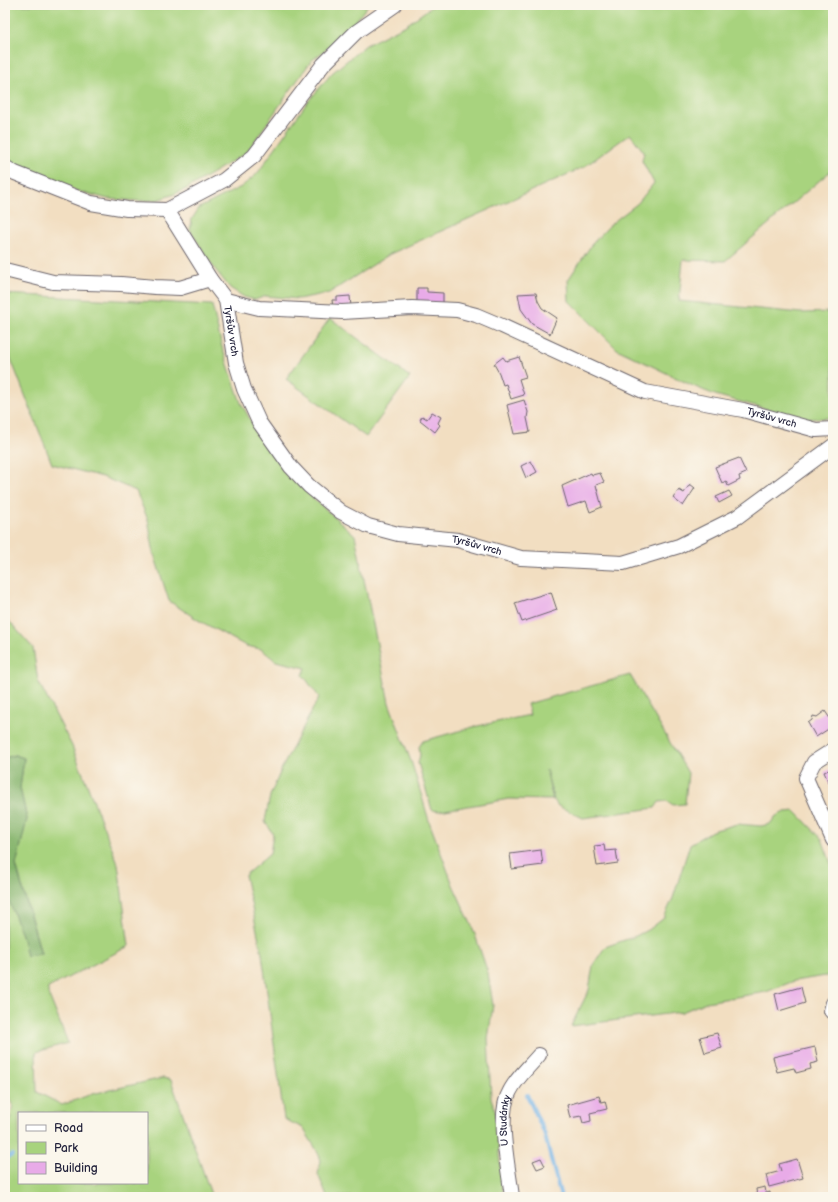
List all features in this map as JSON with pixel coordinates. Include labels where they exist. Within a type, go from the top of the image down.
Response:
[{"type":"street","points":[[5,167],[15,173],[91,203],[126,208],[167,210],[224,180],[254,156],[323,65],[356,32],[395,5]]},
{"type":"street","name":"Tyršův vrch","points":[[167,210],[210,279],[226,300],[236,363],[244,389],[259,422],[291,467],[309,486],[351,518],[368,526],[385,531],[458,540],[522,558],[622,563],[679,546],[737,517],[833,446]]},
{"type":"street","points":[[5,270],[53,282],[121,284],[155,287],[180,288],[210,279]]},
{"type":"street","name":"Tyršův vrch","points":[[226,300],[259,308],[342,312],[412,308],[457,310],[476,315],[502,326],[645,392],[743,410],[810,429],[833,429]]},
{"type":"street","points":[[833,750],[814,762],[806,778],[833,840]]},
{"type":"street","name":"U Studánky","points":[[512,1197],[503,1116],[508,1092],[518,1078],[539,1056]]},
{"type":"green space","points":[[5,5],[368,5],[345,35],[311,61],[246,153],[186,189],[157,200],[139,201],[108,199],[77,191],[5,161]]},
{"type":"green space","points":[[434,5],[833,5],[833,169],[725,261],[683,260],[679,301],[801,313],[833,312],[833,418],[804,419],[715,395],[693,386],[617,349],[569,301],[568,280],[592,244],[612,223],[638,203],[654,183],[642,161],[644,152],[630,134],[584,167],[390,254],[329,293],[298,299],[266,296],[255,300],[244,297],[230,288],[214,268],[190,230],[192,219],[199,208],[241,187],[257,174],[306,104],[332,73],[366,45],[406,25]]},
{"type":"green space","points":[[5,294],[212,305],[222,347],[241,403],[264,444],[305,491],[355,535],[389,703],[412,764],[430,824],[453,885],[472,926],[488,973],[493,1005],[488,1039],[491,1098],[495,1110],[503,1197],[327,1197],[318,1174],[321,1160],[316,1149],[303,1128],[284,1119],[262,954],[245,875],[270,854],[273,834],[265,821],[270,796],[282,768],[319,697],[303,675],[306,668],[276,661],[261,649],[246,646],[198,620],[169,601],[154,554],[148,520],[136,491],[103,477],[52,464],[5,344]]},
{"type":"green space","points":[[330,318],[410,377],[366,437],[286,379]]},
{"type":"green space","points":[[5,615],[33,648],[38,681],[72,746],[118,864],[129,946],[48,988],[48,993],[68,1043],[36,1052],[37,1092],[62,1105],[92,1094],[163,1078],[171,1080],[212,1197],[5,1197],[5,1159],[8,1157],[7,1139],[13,1104],[5,1091],[5,890],[22,935],[27,956],[41,953],[16,865],[27,819],[20,788],[24,758],[15,755],[5,758]]},
{"type":"green space","points":[[630,675],[688,773],[685,804],[673,805],[667,801],[659,802],[655,808],[583,818],[558,806],[554,800],[546,770],[553,800],[509,799],[439,811],[432,810],[418,763],[420,755],[419,747],[423,741],[473,727],[530,715],[527,704]]},
{"type":"green space","points":[[15,755],[24,758],[20,788],[27,819],[16,865],[41,954],[27,956],[22,935],[5,890],[5,758]]},
{"type":"green space","points":[[795,811],[822,839],[833,869],[832,975],[794,981],[766,992],[706,1002],[682,1012],[571,1026],[589,990],[593,965],[605,947],[636,936],[651,928],[664,918],[673,898],[690,844],[712,831],[737,824],[761,826],[770,824],[776,816],[785,812]]},
{"type":"building","points":[[417,288],[427,288],[427,292],[443,293],[443,303],[417,303]]},
{"type":"building","points":[[536,293],[542,308],[557,318],[550,334],[532,324],[521,309],[518,294]]},
{"type":"building","points":[[350,296],[351,307],[333,308],[332,300],[337,300],[337,297]]},
{"type":"building","points":[[503,357],[506,361],[519,357],[526,377],[519,379],[524,395],[511,399],[506,384],[503,385],[494,364]]},
{"type":"building","points":[[524,400],[528,412],[527,418],[530,432],[514,434],[507,405]]},
{"type":"building","points":[[432,412],[441,417],[438,423],[440,425],[435,432],[420,420],[422,416],[427,419]]},
{"type":"building","points":[[739,458],[746,473],[739,476],[740,480],[728,486],[726,481],[722,483],[715,467]]},
{"type":"building","points":[[531,461],[537,472],[526,478],[521,466]]},
{"type":"building","points":[[591,473],[592,475],[600,473],[604,482],[596,485],[602,507],[590,512],[586,501],[568,507],[562,486]]},
{"type":"building","points":[[690,484],[695,488],[683,506],[673,498],[679,490],[684,493]]},
{"type":"building","points":[[729,491],[732,496],[719,503],[716,497]]},
{"type":"building","points":[[551,592],[557,610],[522,622],[515,603]]},
{"type":"building","points":[[825,711],[833,723],[833,726],[816,737],[808,723],[812,720],[813,716],[817,717]]},
{"type":"building","points":[[833,768],[833,790],[832,790],[824,772]]},
{"type":"building","points":[[604,845],[605,851],[616,850],[618,863],[597,866],[594,846]]},
{"type":"building","points":[[541,850],[543,865],[512,869],[510,854]]},
{"type":"building","points":[[801,987],[805,1003],[779,1011],[775,994]]},
{"type":"building","points":[[717,1033],[722,1048],[705,1053],[700,1037]]},
{"type":"building","points":[[815,1047],[818,1062],[810,1064],[811,1069],[796,1073],[794,1068],[777,1072],[773,1057]]},
{"type":"building","points":[[599,1096],[601,1102],[605,1101],[607,1109],[590,1113],[591,1121],[583,1123],[581,1116],[570,1118],[567,1105]]},
{"type":"building","points":[[541,1158],[545,1166],[537,1169],[533,1161]]},
{"type":"building","points":[[797,1159],[803,1178],[769,1187],[766,1175],[781,1171],[779,1164]]},
{"type":"building","points":[[765,1187],[766,1193],[770,1192],[770,1197],[757,1197],[756,1189]]},
{"type":"waterway","points":[[527,1095],[544,1132],[561,1197]]},
{"type":"waterway","points":[[5,1159],[12,1155]]}]
